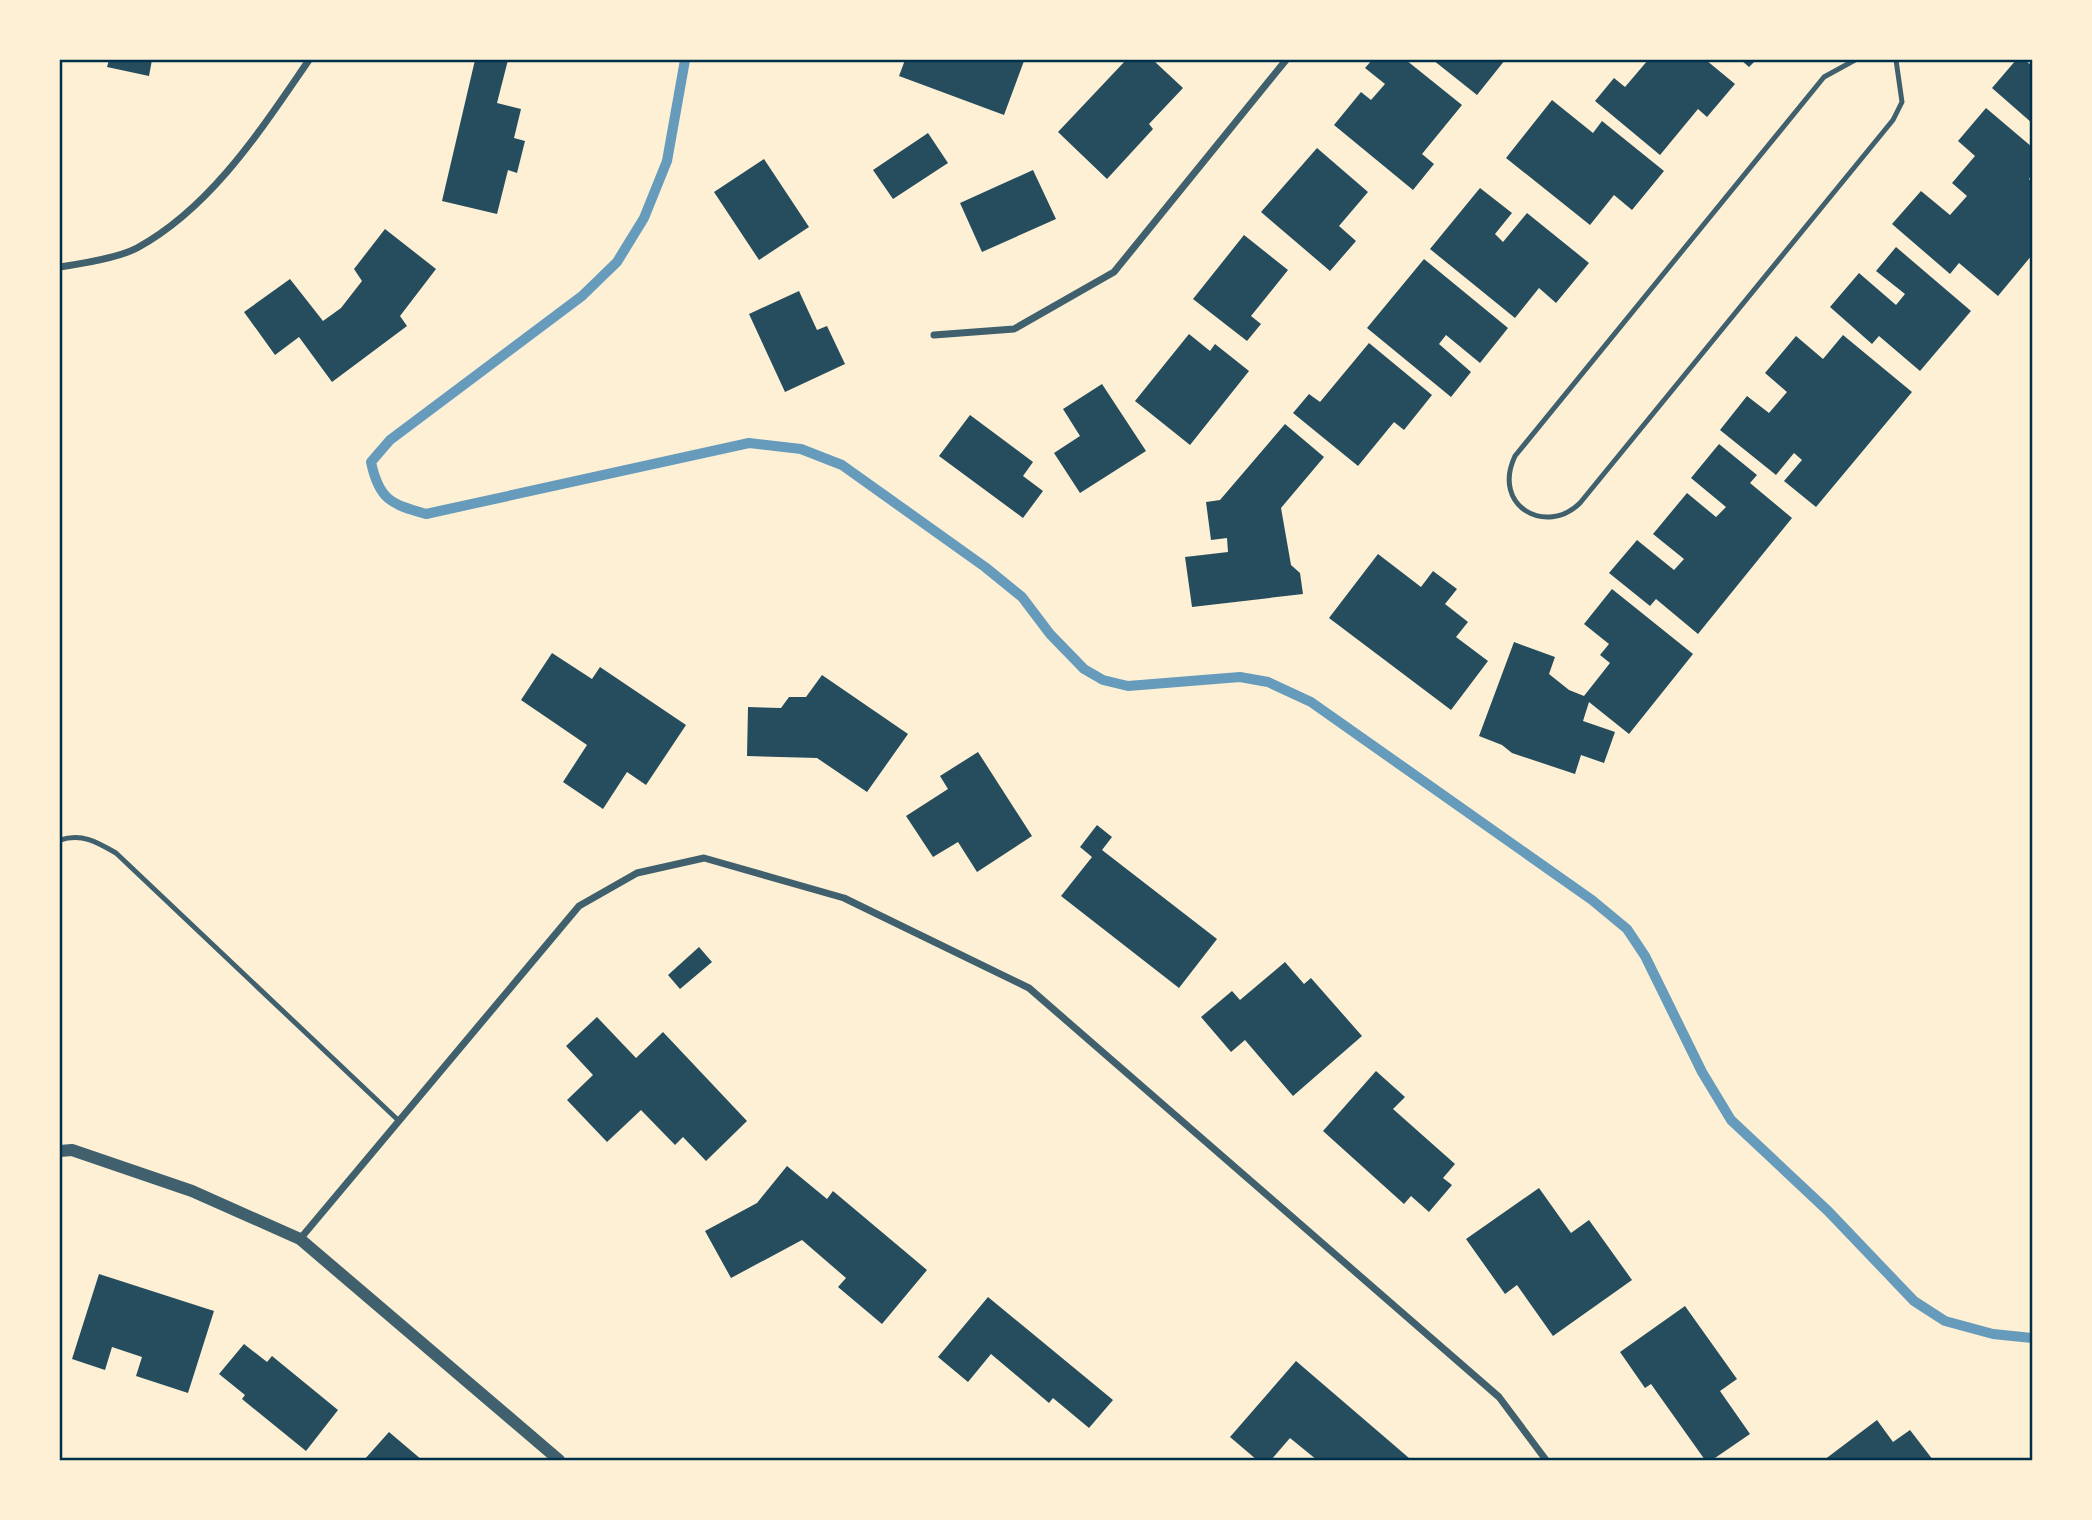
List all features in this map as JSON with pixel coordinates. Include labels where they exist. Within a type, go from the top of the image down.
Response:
[{"type":"street","points":[[63,266],[136,249],[192,210],[262,128],[309,60]]},
{"type":"street","points":[[934,335],[1014,329],[1114,272],[1286,60]]},
{"type":"street","points":[[300,1239],[579,906],[637,873],[704,858],[844,898],[1029,988],[1499,1396],[1546,1461]]},
{"type":"street","points":[[60,1151],[72,1150],[192,1191],[300,1239],[559,1461]]},
{"type":"lane","points":[[1855,60],[1824,77],[1515,456],[1508,471],[1507,484],[1511,497],[1522,508],[1541,516],[1558,518],[1570,513],[1580,503],[1893,120],[1902,102],[1896,60]]},
{"type":"lane","points":[[60,840],[75,835],[117,853],[399,1121]]},
{"type":"building","points":[[109,60],[152,60],[149,76],[107,67]]},
{"type":"building","points":[[475,60],[508,60],[497,103],[521,109],[514,138],[525,141],[517,173],[508,170],[497,214],[442,201]]},
{"type":"building","points":[[905,60],[1024,61],[1004,115],[899,76]]},
{"type":"building","points":[[1126,60],[1153,60],[1183,88],[1149,124],[1153,129],[1107,179],[1058,132]]},
{"type":"building","points":[[1372,60],[1406,60],[1462,105],[1422,154],[1434,164],[1413,190],[1334,125],[1361,92],[1371,100],[1385,84],[1365,68]]},
{"type":"building","points":[[1433,60],[1505,60],[1477,95]]},
{"type":"building","points":[[1648,60],[1706,60],[1735,84],[1707,117],[1698,109],[1660,155],[1595,101],[1614,78],[1625,87]]},
{"type":"building","points":[[1741,60],[1756,60],[1749,67]]},
{"type":"building","points":[[2016,60],[2025,60],[2032,66],[2032,123],[1992,88]]},
{"type":"building","points":[[1552,100],[1593,133],[1602,121],[1664,171],[1632,210],[1614,195],[1590,225],[1506,158]]},
{"type":"building","points":[[1986,108],[2032,147],[2032,174],[2029,179],[2032,182],[2032,255],[1998,296],[1959,263],[1950,274],[1892,224],[1921,191],[1950,215],[1967,196],[1952,183],[1975,156],[1958,141]]},
{"type":"building","points":[[928,133],[948,163],[893,199],[873,170]]},
{"type":"building","points":[[1317,148],[1368,192],[1339,226],[1356,241],[1330,271],[1261,212]]},
{"type":"building","points":[[764,159],[809,227],[759,260],[714,192]]},
{"type":"building","points":[[1033,170],[1056,219],[982,252],[960,203]]},
{"type":"building","points":[[1480,188],[1512,213],[1495,234],[1503,242],[1527,213],[1589,263],[1556,303],[1539,288],[1515,318],[1430,249]]},
{"type":"building","points":[[385,229],[436,269],[400,316],[407,326],[332,382],[299,337],[275,355],[244,312],[290,279],[323,321],[341,308],[362,281],[354,269]]},
{"type":"building","points":[[1244,235],[1288,270],[1251,316],[1261,324],[1247,341],[1193,299]]},
{"type":"building","points":[[1896,247],[1971,311],[1920,371],[1879,336],[1872,344],[1830,307],[1859,273],[1896,305],[1905,294],[1876,271]]},
{"type":"building","points":[[1424,259],[1508,328],[1480,363],[1446,335],[1439,344],[1471,372],[1451,397],[1367,328]]},
{"type":"building","points":[[799,291],[817,330],[827,326],[845,364],[785,392],[749,314]]},
{"type":"building","points":[[1189,334],[1210,351],[1215,344],[1249,371],[1190,445],[1135,401]]},
{"type":"building","points":[[1843,335],[1912,392],[1816,507],[1784,481],[1802,460],[1794,453],[1776,475],[1720,430],[1747,396],[1769,413],[1787,392],[1765,373],[1796,336],[1823,359]]},
{"type":"building","points":[[1369,343],[1432,395],[1404,430],[1394,422],[1358,466],[1293,413],[1309,394],[1320,402]]},
{"type":"building","points":[[1102,384],[1146,451],[1080,493],[1054,453],[1080,436],[1063,409]]},
{"type":"building","points":[[970,415],[1033,462],[1023,476],[1043,491],[1023,518],[939,456]]},
{"type":"building","points":[[1285,424],[1324,457],[1281,508],[1291,565],[1300,573],[1303,594],[1192,607],[1185,557],[1228,552],[1227,538],[1211,540],[1206,502],[1220,500]]},
{"type":"building","points":[[1719,444],[1757,475],[1750,483],[1792,518],[1698,634],[1656,599],[1650,606],[1609,573],[1637,540],[1674,570],[1684,559],[1653,534],[1687,493],[1716,517],[1726,507],[1691,478]]},
{"type":"building","points":[[1378,554],[1421,587],[1433,571],[1457,589],[1445,604],[1468,622],[1456,637],[1488,661],[1451,710],[1329,618]]},
{"type":"building","points":[[1612,589],[1693,654],[1629,734],[1589,702],[1583,721],[1615,732],[1604,763],[1581,755],[1575,774],[1512,753],[1502,745],[1479,736],[1514,642],[1555,657],[1549,674],[1569,690],[1584,696],[1610,663],[1600,655],[1609,644],[1584,624]]},
{"type":"building","points":[[552,653],[592,679],[600,667],[686,725],[646,785],[627,772],[603,809],[563,782],[587,745],[521,700]]},
{"type":"building","points":[[822,675],[908,734],[867,792],[817,758],[747,756],[748,707],[781,708],[789,697],[806,697]]},
{"type":"building","points":[[978,752],[1032,836],[977,872],[958,842],[933,857],[906,816],[948,789],[940,776]]},
{"type":"building","points":[[1097,825],[1112,837],[1102,850],[1217,939],[1179,988],[1061,896],[1092,857],[1080,847]]},
{"type":"building","points":[[699,947],[712,962],[680,989],[668,975]]},
{"type":"building","points":[[1285,962],[1304,984],[1311,978],[1362,1036],[1293,1096],[1245,1040],[1231,1052],[1201,1017],[1232,991],[1240,1000]]},
{"type":"building","points":[[597,1017],[636,1058],[663,1032],[747,1121],[706,1161],[683,1137],[675,1145],[641,1110],[607,1142],[567,1100],[593,1075],[566,1046]]},
{"type":"building","points":[[1376,1071],[1405,1097],[1393,1109],[1455,1164],[1443,1178],[1452,1185],[1429,1212],[1411,1196],[1404,1204],[1323,1131]]},
{"type":"building","points":[[787,1166],[827,1199],[833,1191],[927,1270],[882,1324],[838,1287],[846,1278],[802,1240],[731,1278],[705,1231],[757,1203]]},
{"type":"building","points":[[1539,1188],[1571,1233],[1589,1220],[1632,1280],[1553,1336],[1517,1285],[1505,1294],[1466,1239]]},
{"type":"building","points":[[99,1274],[214,1311],[188,1393],[136,1376],[142,1357],[112,1347],[105,1370],[72,1359]]},
{"type":"building","points":[[988,1297],[1113,1400],[1089,1428],[1053,1398],[1049,1403],[991,1354],[968,1382],[938,1357]]},
{"type":"building","points":[[1685,1306],[1737,1379],[1720,1391],[1750,1434],[1712,1460],[1705,1460],[1651,1384],[1645,1388],[1620,1352]]},
{"type":"building","points":[[244,1344],[267,1362],[272,1356],[338,1410],[306,1451],[242,1399],[245,1395],[219,1374]]},
{"type":"building","points":[[1296,1361],[1409,1458],[1317,1460],[1290,1438],[1271,1460],[1257,1460],[1230,1437]]},
{"type":"building","points":[[1877,1420],[1893,1442],[1910,1430],[1933,1460],[1824,1460]]},
{"type":"building","points":[[389,1432],[422,1460],[364,1460]]},
{"type":"waterway","points":[[685,60],[667,161],[644,218],[617,262],[582,296],[390,440],[371,462],[378,485],[388,498],[426,514],[749,443],[801,449],[842,465],[985,567],[1022,597],[1050,634],[1084,669],[1103,680],[1128,686],[1240,677],[1268,682],[1311,702],[1592,900],[1627,929],[1645,956],[1702,1072],[1731,1120],[1828,1211],[1914,1301],[1945,1321],[1993,1334],[2032,1338]]}]
